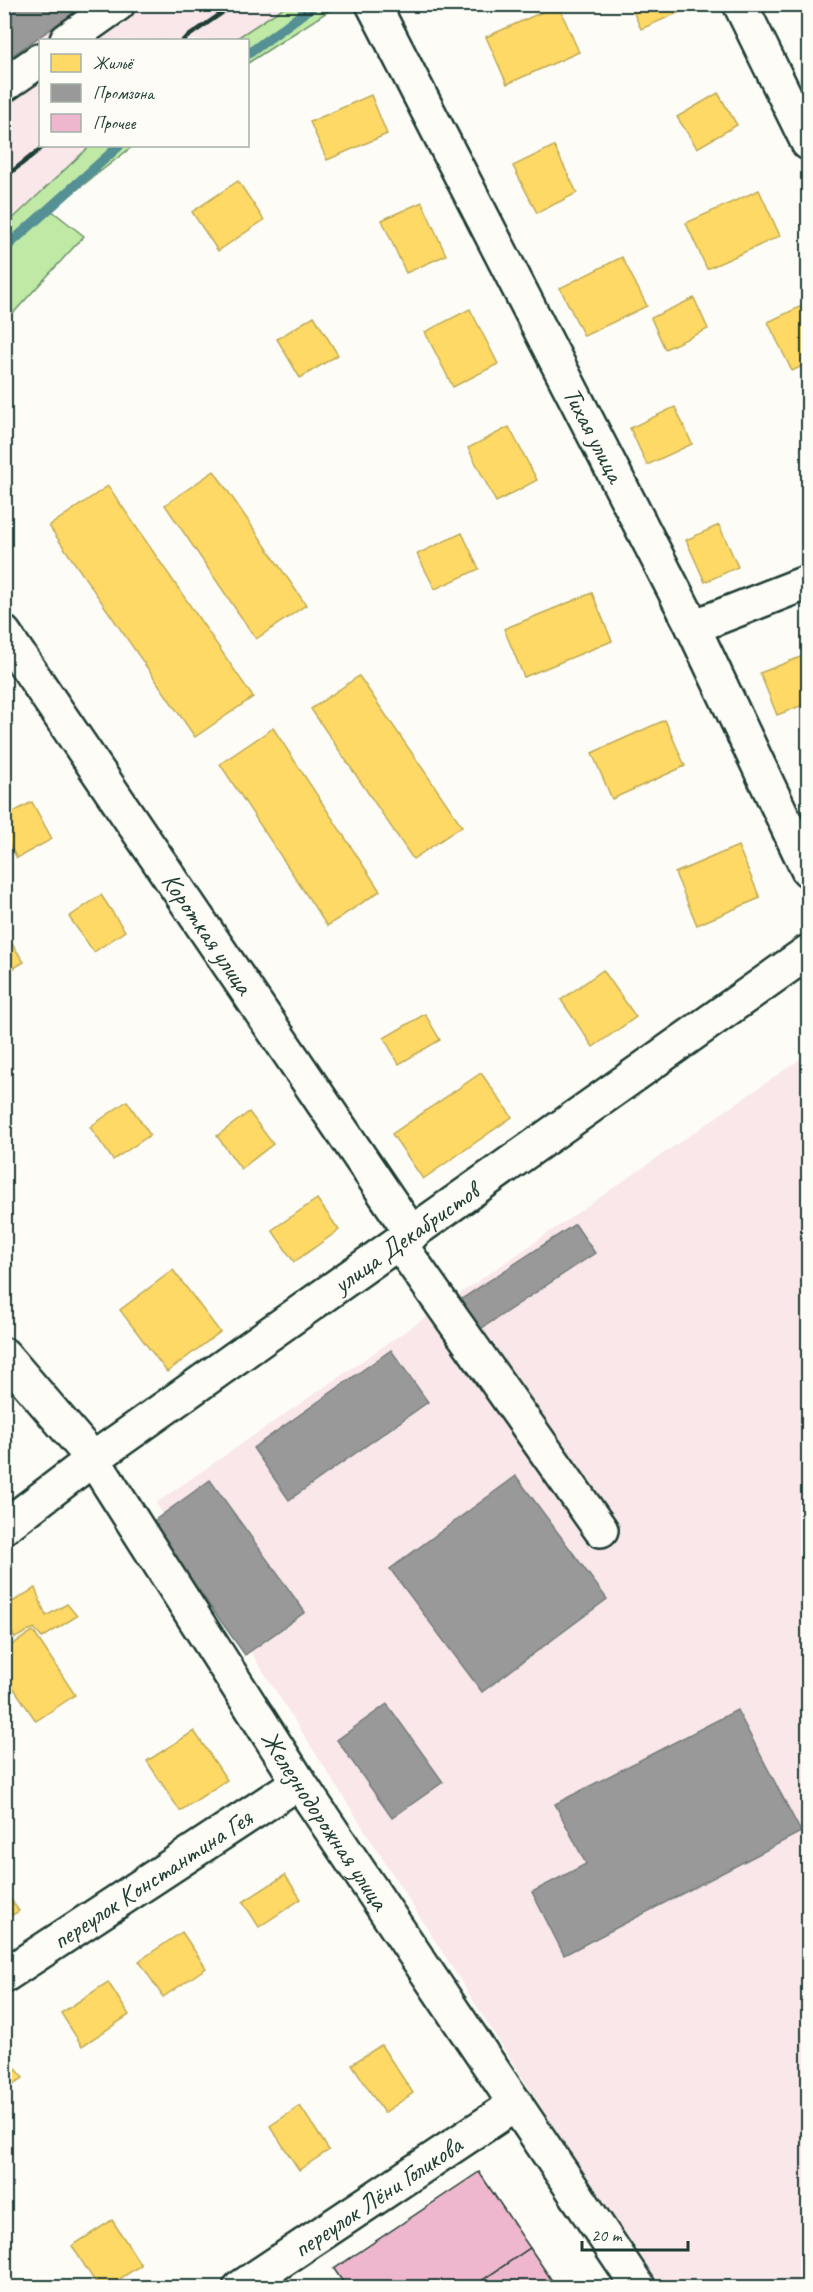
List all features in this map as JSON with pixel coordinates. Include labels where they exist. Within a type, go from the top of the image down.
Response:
[{"type":"street","points":[[68,39],[118,4]]},
{"type":"street","name":"Тихая улица","points":[[373,4],[693,627],[808,870]]},
{"type":"street","points":[[740,4],[808,143]]},
{"type":"street","points":[[4,86],[39,61]]},
{"type":"street","points":[[693,627],[808,582]]},
{"type":"street","name":"Короткая улица","points":[[4,633],[405,1239],[601,1530]]},
{"type":"street","name":"улица Декабристов","points":[[4,1527],[93,1459],[808,952]]},
{"type":"street","name":"Железнодорожная улица","points":[[4,1355],[93,1459],[299,1782],[639,2288]]},
{"type":"street","name":"переулок Константина Гея","points":[[4,1976],[299,1782]]},
{"type":"street","name":"переулок Лёни Голикова","points":[[240,2288],[516,2104]]},
{"type":"shaded area","points":[[5,5],[289,5],[236,39],[39,39],[39,147],[89,147],[5,226]]},
{"type":"shaded area","points":[[808,1054],[808,2287],[656,2287],[156,1503]]},
{"type":"green space","points":[[289,4],[338,5],[249,62],[249,39],[236,39]]},
{"type":"green space","points":[[89,147],[132,147],[51,210],[84,236],[5,322],[5,226]]},
{"type":"building: Жильё","points":[[630,4],[693,4],[694,6],[641,29]]},
{"type":"building: Жильё","points":[[558,5],[579,52],[507,84],[486,37]]},
{"type":"building: Жильё","points":[[718,93],[737,125],[697,148],[677,117]]},
{"type":"building: Жильё","points":[[371,95],[387,134],[327,160],[310,122]]},
{"type":"building: Жильё","points":[[554,146],[577,193],[537,213],[513,166]]},
{"type":"building: Жильё","points":[[238,181],[264,220],[218,251],[192,212]]},
{"type":"building: Жильё","points":[[759,190],[780,236],[707,269],[686,223]]},
{"type":"building: Жильё","points":[[422,202],[446,255],[406,273],[382,220]]},
{"type":"building: Жильё","points":[[622,257],[647,306],[584,336],[560,288]]},
{"type":"building: Жильё","points":[[694,298],[708,329],[665,349],[651,318]]},
{"type":"building: Жильё","points":[[808,303],[808,363],[792,371],[768,322]]},
{"type":"building: Жильё","points":[[470,309],[498,364],[453,387],[425,332]]},
{"type":"building: Жильё","points":[[314,316],[338,355],[300,378],[277,339]]},
{"type":"building: Жильё","points":[[675,407],[692,444],[647,465],[630,428]]},
{"type":"building: Жильё","points":[[509,427],[537,480],[496,502],[468,448]]},
{"type":"building: Жильё","points":[[214,471],[306,605],[256,639],[165,505]]},
{"type":"building: Жильё","points":[[108,486],[253,697],[195,737],[49,526]]},
{"type":"building: Жильё","points":[[719,525],[738,567],[705,582],[686,540]]},
{"type":"building: Жильё","points":[[462,533],[479,569],[435,589],[417,554]]},
{"type":"building: Жильё","points":[[592,593],[612,641],[524,677],[504,629]]},
{"type":"building: Жильё","points":[[808,654],[808,703],[777,715],[760,673]]},
{"type":"building: Жильё","points":[[359,676],[462,826],[413,859],[311,709]]},
{"type":"building: Жильё","points":[[665,720],[685,766],[612,799],[592,753]]},
{"type":"building: Жильё","points":[[273,728],[380,891],[327,926],[220,764]]},
{"type":"building: Жильё","points":[[32,802],[52,839],[17,858],[4,836],[4,817]]},
{"type":"building: Жильё","points":[[738,846],[760,898],[697,925],[675,873]]},
{"type":"building: Жильё","points":[[101,895],[125,931],[94,952],[69,917]]},
{"type":"building: Жильё","points":[[4,932],[24,962],[4,974]]},
{"type":"building: Жильё","points":[[603,970],[636,1017],[593,1047],[561,1000]]},
{"type":"building: Жильё","points":[[425,1014],[440,1040],[399,1064],[384,1038]]},
{"type":"building: Жильё","points":[[481,1073],[512,1117],[423,1179],[392,1134]]},
{"type":"building: Жильё","points":[[127,1101],[150,1135],[113,1160],[90,1127]]},
{"type":"building: Жильё","points":[[249,1112],[273,1144],[241,1169],[217,1136]]},
{"type":"building: Жильё","points":[[317,1199],[339,1230],[294,1262],[272,1230]]},
{"type":"building: Жильё","points":[[173,1270],[220,1332],[167,1372],[120,1310]]},
{"type":"building: Жильё","points":[[35,1588],[46,1616],[67,1604],[77,1616],[42,1638],[34,1628],[15,1638],[8,1626],[4,1628],[4,1607]]},
{"type":"building: Жильё","points":[[33,1631],[75,1695],[36,1721],[4,1674],[4,1650]]},
{"type":"building: Жильё","points":[[194,1731],[227,1780],[180,1811],[147,1761]]},
{"type":"building: Жильё","points":[[285,1875],[301,1899],[259,1927],[243,1902]]},
{"type":"building: Жильё","points":[[4,1890],[19,1911],[4,1920]]},
{"type":"building: Жильё","points":[[182,1932],[206,1968],[163,1997],[139,1961]]},
{"type":"building: Жильё","points":[[108,1982],[129,2015],[82,2046],[61,2013]]},
{"type":"building: Жильё","points":[[381,2045],[413,2093],[384,2113],[352,2064]]},
{"type":"building: Жильё","points":[[4,2051],[23,2078],[4,2090]]},
{"type":"building: Жильё","points":[[300,2106],[329,2150],[299,2170],[270,2126]]},
{"type":"building: Жильё","points":[[112,2220],[141,2265],[106,2288],[99,2288],[72,2246]]},
{"type":"building: Промзона","points":[[4,4],[87,4],[4,61]]},
{"type":"building: Промзона","points":[[575,1224],[595,1253],[470,1336],[451,1306]]},
{"type":"building: Промзона","points":[[391,1350],[428,1402],[289,1500],[253,1448]]},
{"type":"building: Промзона","points":[[516,1476],[607,1599],[482,1692],[390,1569]]},
{"type":"building: Промзона","points":[[210,1480],[305,1612],[245,1655],[151,1523]]},
{"type":"building: Промзона","points":[[387,1704],[443,1782],[392,1818],[337,1740]]},
{"type":"building: Промзона","points":[[737,1710],[801,1832],[564,1955],[532,1892],[586,1864],[555,1804]]},
{"type":"building: Прочее","points":[[479,2172],[530,2248],[471,2288],[347,2288],[334,2269]]},
{"type":"building: Прочее","points":[[530,2248],[557,2288],[471,2288]]},
{"type":"waterway","points":[[249,53],[316,4]]},
{"type":"waterway","points":[[4,249],[118,147]]},
{"type":"railway","points":[[184,39],[235,4]]},
{"type":"railway","points":[[4,178],[43,147]]}]
